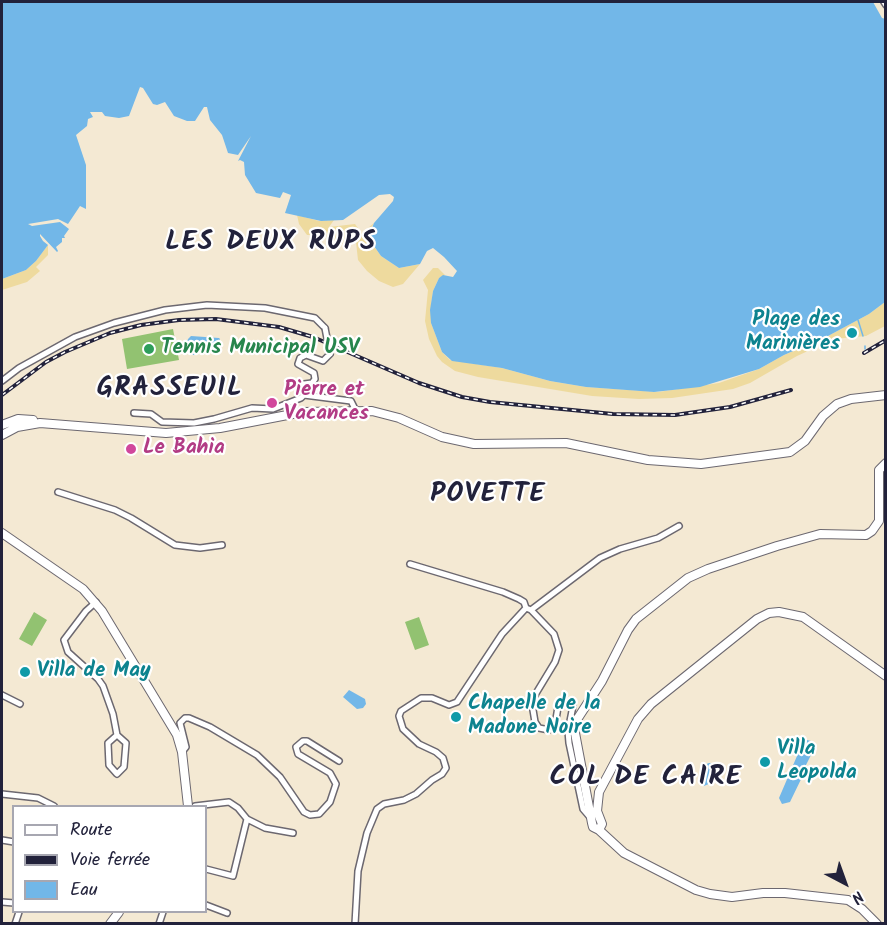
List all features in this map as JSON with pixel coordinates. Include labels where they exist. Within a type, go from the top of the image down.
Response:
[{"type":"street","points":[[2,381],[19,368],[75,337],[114,322],[165,310],[207,305],[265,308],[315,318],[325,328],[330,354],[323,361],[306,355],[300,358],[298,364],[314,374],[315,379],[312,383],[300,387],[304,395]]},
{"type":"street","points":[[304,395],[351,401],[356,411]]},
{"type":"street","points":[[135,413],[151,414],[162,422],[194,423],[214,420],[252,408],[273,408],[301,399],[304,395]]},
{"type":"street","points":[[2,435],[5,426],[18,419],[40,423],[166,433],[220,428],[303,412],[381,412],[442,436],[474,444],[566,443],[648,460],[701,464],[790,452],[805,441],[823,416],[837,404],[851,399],[885,395]]},
{"type":"street","points":[[877,924],[862,909],[848,900],[774,893],[722,897],[696,890],[624,853],[593,827],[575,733],[578,718],[603,681],[636,618],[688,578],[708,569],[820,534],[866,535],[879,521],[879,470],[885,463]]},
{"type":"street","points":[[58,492],[116,510],[175,545],[200,548],[222,545]]},
{"type":"street","points":[[355,924],[358,871],[367,833],[377,809],[384,804],[404,800],[416,794],[442,774],[446,768],[443,758],[419,744],[403,729],[398,720],[401,711],[421,698],[432,698],[449,705],[457,702],[502,634],[528,609],[600,558],[620,549],[658,538],[679,526]]},
{"type":"street","points":[[2,533],[82,589],[96,602],[177,735],[182,752],[188,805]]},
{"type":"street","points":[[410,564],[519,599],[554,634],[559,650],[555,662],[535,695],[533,710],[535,722],[542,729],[552,729],[562,701],[569,702],[573,706],[568,731],[569,743],[583,809],[590,817]]},
{"type":"street","points":[[96,602],[86,611],[64,640],[68,652],[103,686],[117,735],[126,744],[124,767],[117,774],[109,765],[108,743],[117,735]]},
{"type":"street","points":[[599,830],[602,824],[597,812],[599,792],[638,719],[651,704],[757,619],[769,613],[779,612],[803,617],[885,676]]},
{"type":"street","points":[[2,695],[20,704]]},
{"type":"street","points":[[182,752],[186,747],[180,723],[185,718],[210,727],[256,755],[280,777],[304,812],[310,815],[319,814],[330,802],[336,784],[330,773],[298,754],[296,747],[303,741],[307,741],[339,761]]},
{"type":"street","points":[[2,794],[38,798],[50,805]]},
{"type":"street","points":[[207,805],[229,802],[238,808],[247,819],[265,828],[292,833]]},
{"type":"street","points":[[207,869],[232,876],[247,819]]},
{"type":"street","points":[[207,905],[227,913]]},
{"type":"green space","points":[[173,329],[179,360],[127,369],[122,339]]},
{"type":"green space","points":[[34,612],[47,620],[32,646],[19,639]]},
{"type":"green space","points":[[419,617],[429,645],[415,650],[405,622]]},
{"type":"sand","points":[[297,215],[319,221],[334,220],[329,227],[355,224],[362,233],[374,223],[370,231],[374,246],[381,256],[399,268],[420,264],[403,284],[393,287],[379,281],[367,271],[358,260],[356,242],[334,245],[330,237],[307,235],[299,224]]},
{"type":"sand","points":[[48,245],[48,255],[36,267],[40,271],[27,282],[2,290],[2,279],[26,270]]},
{"type":"sand","name":"Plage des Marinières","points":[[433,268],[438,268],[445,275],[439,278],[433,291],[431,323],[442,352],[450,360],[502,368],[550,381],[586,387],[658,392],[719,383],[759,369],[784,355],[828,336],[869,314],[885,302],[885,326],[866,336],[834,339],[797,356],[750,383],[733,389],[672,398],[639,399],[592,396],[478,377],[455,371],[442,362],[429,339],[425,321],[428,290],[423,280]]},
{"type":"water","points":[[2,2],[873,2],[882,18],[886,19],[885,302],[869,314],[828,336],[784,355],[759,369],[700,387],[654,392],[586,387],[550,381],[502,368],[452,361],[442,352],[431,323],[430,310],[433,291],[439,278],[443,275],[453,277],[457,271],[433,248],[427,251],[420,264],[399,268],[381,256],[374,246],[370,233],[374,223],[394,197],[390,194],[379,195],[343,220],[321,221],[285,213],[291,195],[283,192],[280,198],[256,193],[245,175],[244,162],[238,161],[251,136],[238,155],[228,153],[222,135],[210,120],[207,107],[204,107],[195,121],[187,121],[174,116],[165,102],[153,104],[140,87],[129,116],[119,118],[105,116],[102,112],[90,112],[93,117],[88,119],[87,126],[76,135],[86,165],[86,209],[80,206],[68,224],[58,219],[28,224],[32,226],[60,222],[69,229],[65,238],[62,238],[62,242],[56,247],[58,251],[40,234],[48,245],[36,261],[26,270],[2,279]]},
{"type":"water","points":[[191,336],[220,339],[214,349],[193,355],[186,345]]},
{"type":"water","points":[[349,690],[365,699],[366,704],[363,708],[357,709],[343,697]]},
{"type":"water","points":[[811,741],[815,747],[790,802],[782,804],[779,798],[803,742]]},
{"type":"water","points":[[712,763],[716,770],[711,783],[704,786],[700,784],[699,779],[704,765]]},
{"type":"waterway","points":[[858,320],[863,336]]},
{"type":"railway","points":[[2,395],[46,362],[110,333],[141,325],[179,320],[216,319],[279,327],[313,337],[419,383],[462,397],[490,402],[613,414],[675,415],[730,407],[791,390]]},
{"type":"railway","points":[[864,353],[886,340]]},
{"type":"place","name":"Plage des Marinières","points":[[852,333]]},
{"type":"place","name":"Tennis Municipal USV","points":[[149,349]]},
{"type":"place","name":"Pierre et Vacances","points":[[272,403]]},
{"type":"place","name":"Le Bahia","points":[[131,449]]},
{"type":"place","name":"Villa de May","points":[[25,672]]},
{"type":"place","name":"Chapelle de la Madone Noire","points":[[456,717]]},
{"type":"place","name":"Villa Leopolda","points":[[765,762]]},
{"type":"district","name":"LES DEUX RUPS","points":[[271,244]]},
{"type":"district","name":"GRASSEUIL","points":[[170,390]]},
{"type":"district","name":"POVETTE","points":[[488,496]]},
{"type":"district","name":"COL DE CAIRE","points":[[646,779]]}]
